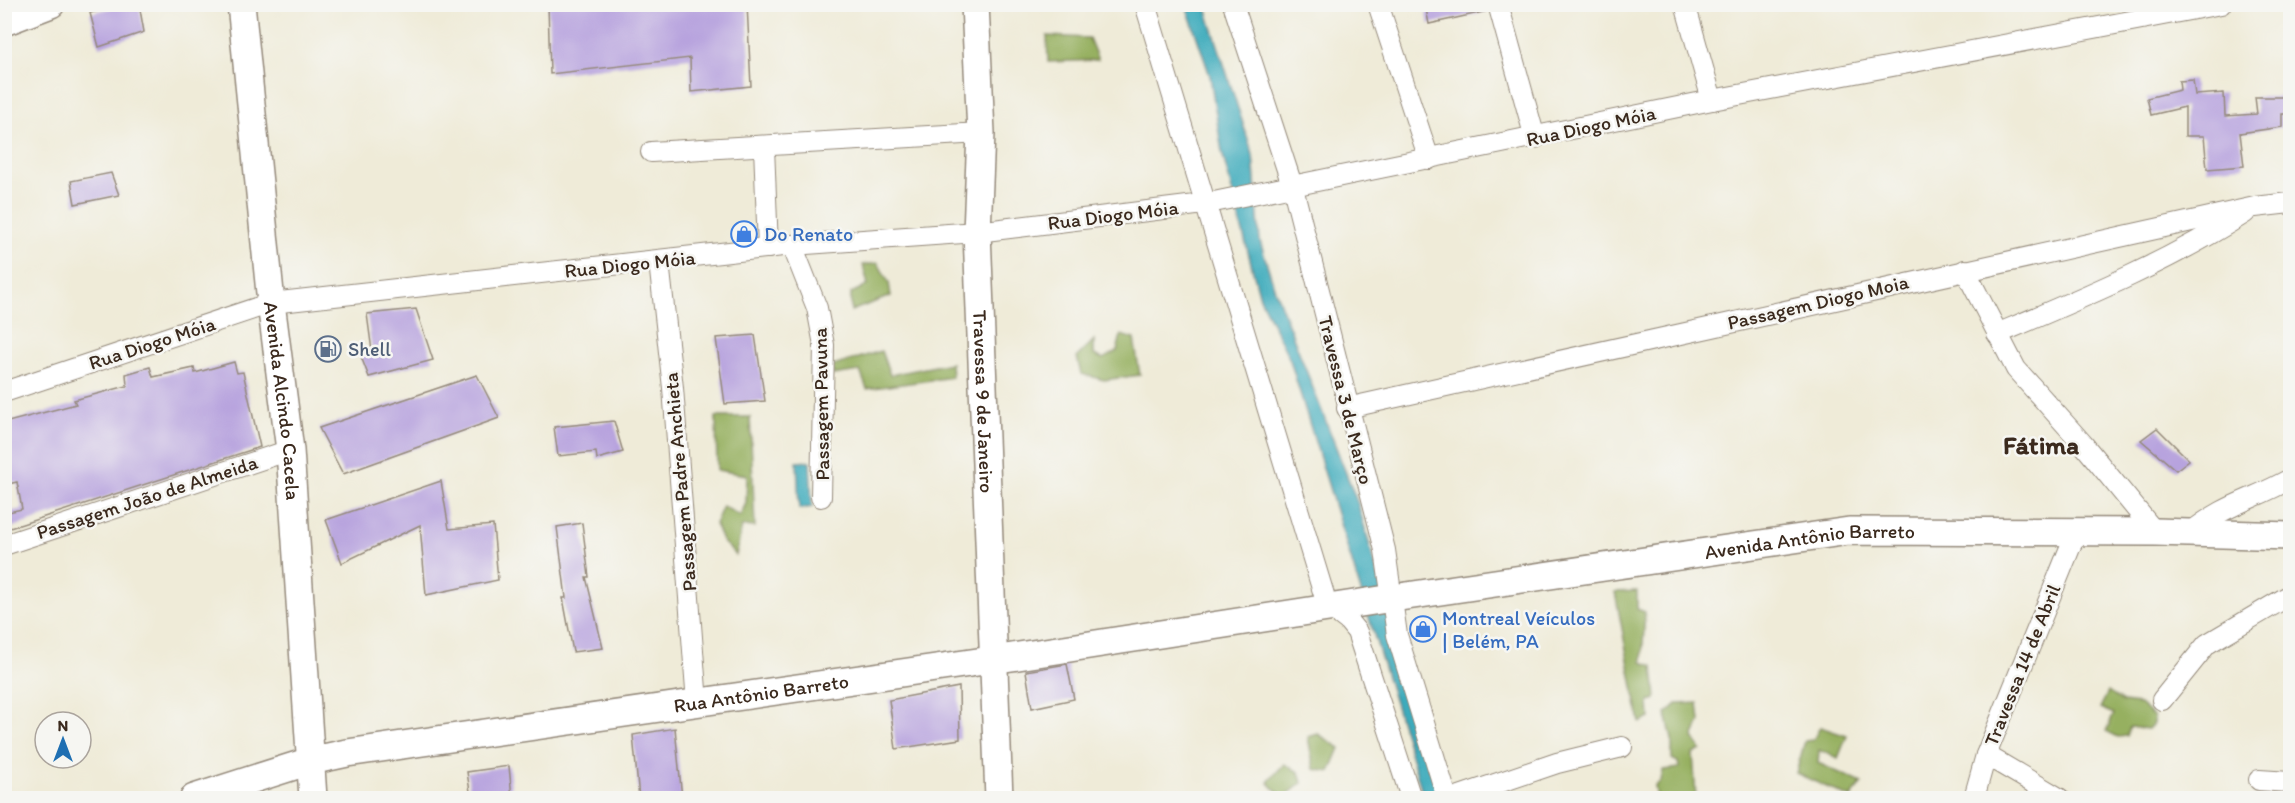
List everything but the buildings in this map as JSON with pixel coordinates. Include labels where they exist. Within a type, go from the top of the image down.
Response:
[{"type":"main road","points":[[4,22],[51,4]]},
{"type":"main road","name":"Avenida Alcindo Cacela","points":[[241,4],[272,303],[290,450],[313,798]]},
{"type":"main road","name":"Travessa 9 de Janeiro","points":[[975,4],[981,133],[977,232],[999,798]]},
{"type":"main road","name":"Avenida Antônio Barreto","points":[[1331,608],[1850,531],[2156,532],[2290,536]]},
{"type":"main road","name":"Rua Antônio Barreto","points":[[194,798],[310,761],[347,753],[992,660],[1331,608]]},
{"type":"street","points":[[1145,4],[1331,608],[1348,621],[1357,632],[1411,798]]},
{"type":"street","name":"Travessa 3 de Março","points":[[1233,4],[1385,550],[1397,635],[1447,798]]},
{"type":"street","points":[[1378,4],[1429,159]]},
{"type":"street","points":[[1498,4],[1535,138]]},
{"type":"street","points":[[1685,4],[1712,100]]},
{"type":"street","name":"Rua Diogo Móia","points":[[4,392],[272,303],[792,245],[977,232],[1208,203],[1712,100],[2221,4]]},
{"type":"street","points":[[651,152],[981,133]]},
{"type":"street","points":[[764,147],[768,248]]},
{"type":"street","name":"Passagem Diogo Moia","points":[[1347,408],[1965,270],[2255,207],[2290,203]]},
{"type":"street","points":[[1997,334],[2154,266],[2205,239],[2255,207]]},
{"type":"street","name":"Passagem Pavuna","points":[[792,245],[817,308],[824,345],[821,497]]},
{"type":"street","name":"Passagem Padre Anchieta","points":[[659,261],[673,387],[697,703]]},
{"type":"street","points":[[1965,270],[1997,334],[2022,377],[2083,444],[2156,532]]},
{"type":"street","name":"Passagem João de Almeida","points":[[4,545],[290,450]]},
{"type":"street","points":[[2190,533],[2210,516],[2229,505],[2290,479]]},
{"type":"street","name":"Travessa 14 de Abril","points":[[1974,798],[1986,755],[2076,533]]},
{"type":"street","points":[[2162,700],[2207,644],[2290,595]]},
{"type":"street","points":[[1454,798],[1557,763],[1622,747]]},
{"type":"street","points":[[1986,755],[2059,798]]},
{"type":"street","points":[[2259,780],[2290,782]]},
{"type":"green space","points":[[1047,36],[1089,38],[1098,60],[1048,62]]},
{"type":"green space","points":[[878,263],[889,283],[891,296],[851,311],[851,293],[868,285],[863,265]]},
{"type":"green space","points":[[1121,335],[1134,339],[1140,375],[1104,380],[1081,374],[1077,357],[1094,340],[1094,355],[1103,359],[1117,351]]},
{"type":"green space","points":[[881,351],[890,375],[951,363],[952,377],[867,389],[860,371],[833,375],[833,366]]},
{"type":"green space","points":[[716,417],[750,417],[755,527],[742,526],[736,555],[722,541],[715,524],[723,506],[740,516],[746,503],[747,475],[717,470]]},
{"type":"green space","points":[[1637,591],[1637,609],[1645,612],[1642,662],[1653,666],[1656,699],[1649,702],[1650,718],[1640,723],[1615,592]]},
{"type":"green space","points":[[2108,692],[2123,702],[2139,704],[2154,717],[2153,724],[2148,729],[2130,727],[2127,736],[2118,737],[2106,731],[2114,714],[2100,708]]},
{"type":"green space","points":[[1698,703],[1700,722],[1693,737],[1701,750],[1693,754],[1696,798],[1657,798],[1655,786],[1661,781],[1663,770],[1679,768],[1678,762],[1672,759],[1672,739],[1666,714],[1677,704]]},
{"type":"green space","points":[[1820,727],[1847,736],[1838,758],[1819,750],[1818,763],[1862,783],[1851,798],[1796,773],[1805,741],[1813,740]]},
{"type":"green space","points":[[1318,734],[1340,748],[1330,772],[1314,769],[1308,737]]},
{"type":"green space","points":[[1284,764],[1299,772],[1302,783],[1283,798],[1268,782]]},
{"type":"water","points":[[1186,5],[1205,5],[1253,155],[1260,241],[1275,290],[1358,504],[1441,798],[1424,798],[1290,360],[1260,298],[1222,152],[1210,76]]},
{"type":"water","points":[[810,461],[812,507],[799,509],[797,462]]},
{"type":"place","name":"Do Renato","points":[[744,234]]},
{"type":"place","name":"Shell","points":[[328,349]]},
{"type":"place","name":"Montreal Veículos | Belém, PA","points":[[1423,629]]},
{"type":"district","name":"Fátima","points":[[2041,445]]}]
